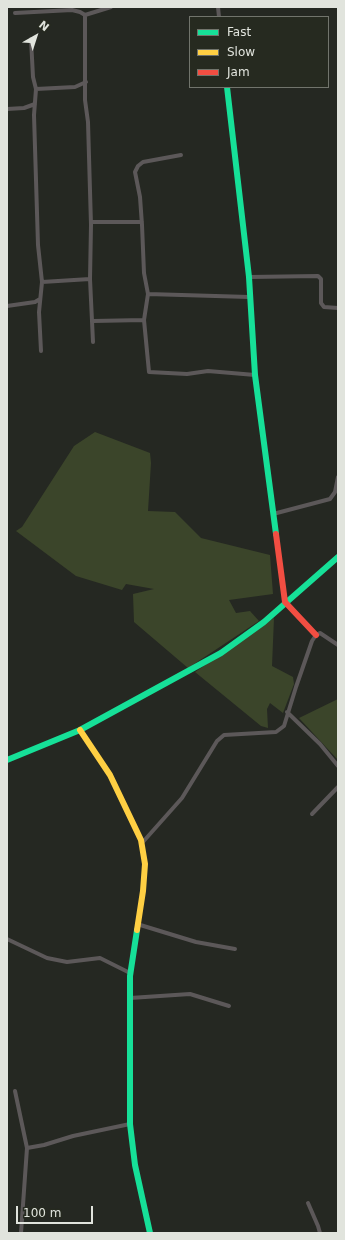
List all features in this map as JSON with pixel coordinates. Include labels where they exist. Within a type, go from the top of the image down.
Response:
[{"type":"street","points":[[15,14],[72,10],[85,15],[111,7]]},
{"type":"street","points":[[85,15],[85,100],[88,122],[91,222],[90,279],[93,342]]},
{"type":"street","points":[[31,39],[33,77],[36,89],[34,116],[35,172],[38,246],[42,282],[39,312],[41,351]]},
{"type":"street","points":[[36,89],[76,87],[86,82]]},
{"type":"street","points":[[227,88],[249,277],[249,297],[255,375],[285,602],[302,622],[316,635]]},
{"type":"street","points":[[7,110],[24,108],[35,104]]},
{"type":"street","points":[[181,155],[143,162],[138,166],[135,172],[140,197],[144,273],[148,294],[144,320],[149,372],[187,374],[208,371],[255,375]]},
{"type":"street","points":[[91,222],[142,222]]},
{"type":"street","points":[[249,277],[318,276],[321,280],[321,303],[324,307],[338,308]]},
{"type":"street","points":[[42,282],[90,279]]},
{"type":"street","points":[[148,294],[249,297]]},
{"type":"street","points":[[7,306],[35,302],[40,299]]},
{"type":"street","points":[[93,321],[144,320]]},
{"type":"street","points":[[273,514],[330,499],[335,492],[338,477]]},
{"type":"street","points":[[7,760],[80,730],[221,653],[264,622],[338,557]]},
{"type":"street","points":[[142,843],[182,798],[217,741],[224,735],[276,732],[284,726],[312,641],[316,635],[320,633],[338,645]]},
{"type":"street","points":[[288,712],[320,744],[338,766]]},
{"type":"street","points":[[80,730],[110,775],[142,843],[145,864],[130,973],[130,1124],[131,1144],[136,1174],[150,1233]]},
{"type":"street","points":[[312,814],[338,787]]},
{"type":"street","points":[[137,924],[196,942],[235,949]]},
{"type":"street","points":[[7,938],[47,958],[67,962],[100,958],[130,973]]},
{"type":"street","points":[[130,998],[190,994],[229,1006]]},
{"type":"street","points":[[15,1091],[27,1148],[22,1233]]},
{"type":"street","points":[[27,1148],[44,1145],[73,1136],[130,1124]]},
{"type":"street","points":[[308,1204],[320,1233]]},
{"type":"green space","points":[[95,432],[150,453],[151,463],[148,511],[175,512],[201,538],[270,555],[273,594],[229,600],[236,613],[250,611],[259,621],[188,668],[134,622],[133,594],[154,589],[126,584],[122,590],[76,576],[16,531],[22,527],[74,446]]},
{"type":"green space","points":[[274,618],[272,666],[293,677],[294,684],[283,713],[270,703],[267,709],[268,728],[261,726],[195,672]]},
{"type":"green space","points":[[338,699],[338,760],[299,718]]},
{"type":"traffic: fast","points":[[227,88],[249,277],[255,375],[276,534]]},
{"type":"traffic: fast","points":[[7,760],[80,730],[221,653],[264,622],[338,557]]},
{"type":"traffic: fast","points":[[137,930],[130,976],[130,1124],[135,1165],[150,1233]]},
{"type":"traffic: slow","points":[[80,730],[110,775],[141,840],[145,864],[143,891],[137,930]]},
{"type":"traffic: jam","points":[[276,534],[285,602],[316,635]]}]
